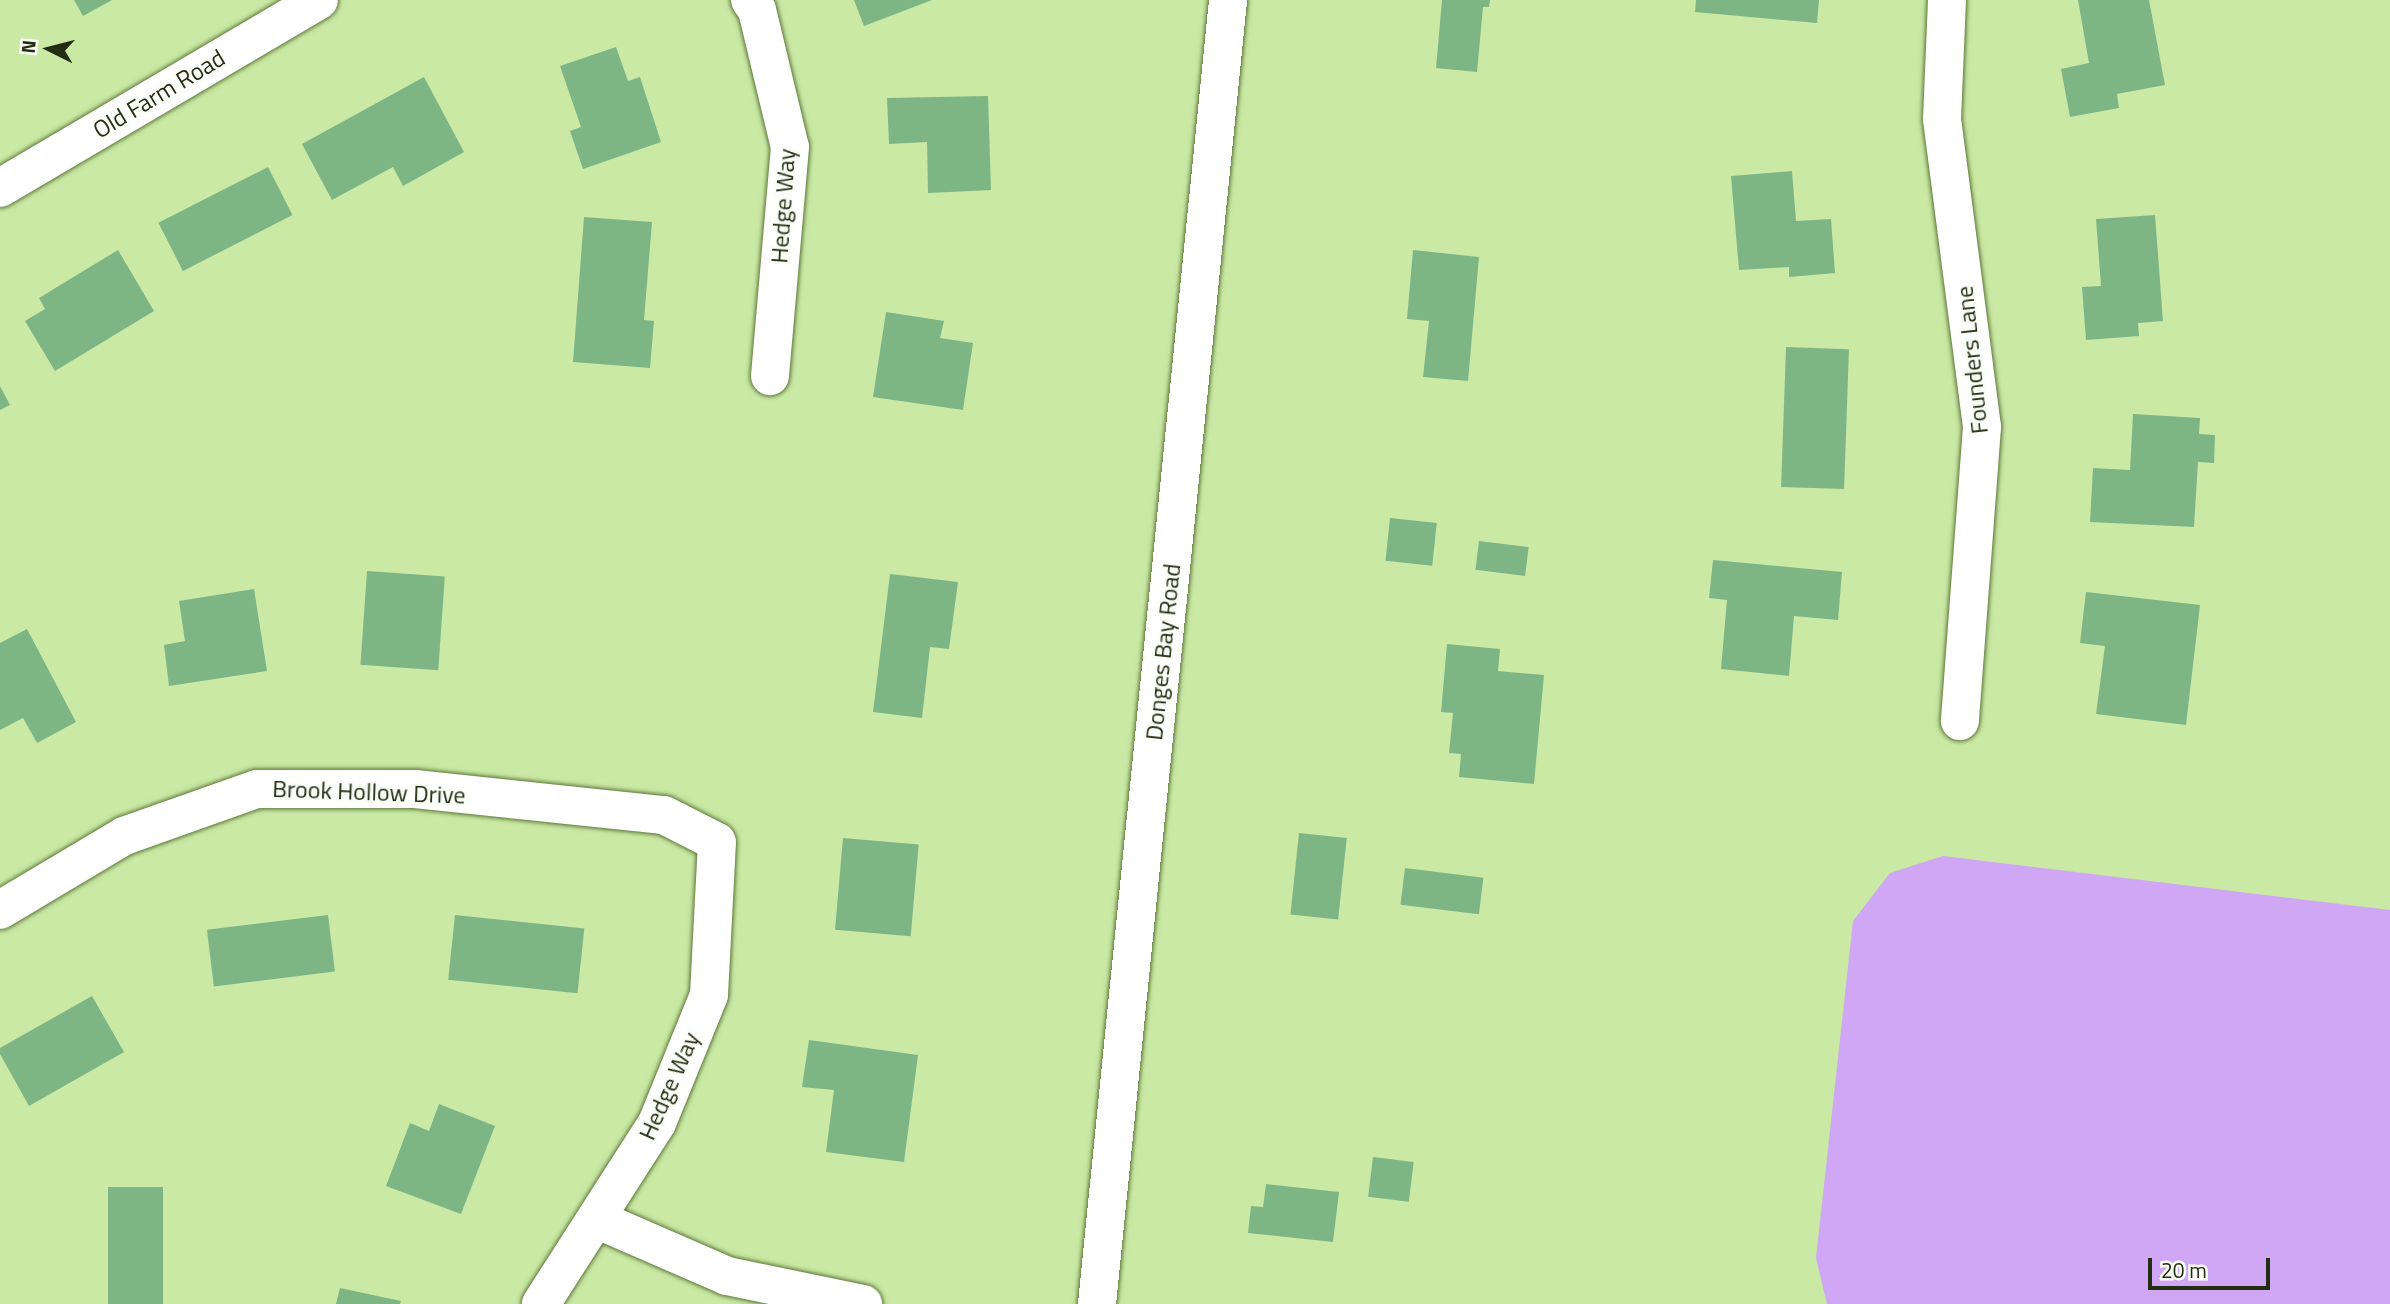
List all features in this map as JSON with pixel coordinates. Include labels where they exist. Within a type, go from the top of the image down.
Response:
[{"type":"street","name":"Old Farm Road","points":[[0,188],[319,0]]},
{"type":"street","name":"Hedge Way","points":[[750,0],[757,10],[790,147],[770,376]]},
{"type":"street","name":"Donges Bay Road","points":[[1097,1304],[1228,0]]},
{"type":"street","name":"Founders Lane","points":[[1947,0],[1942,119],[1982,427],[1960,720]]},
{"type":"street","name":"Brook Hollow Drive","points":[[0,910],[124,836],[257,789],[415,789],[664,815],[717,842]]},
{"type":"street","name":"Hedge Way","points":[[541,1304],[657,1123],[709,995],[717,842]]},
{"type":"street","points":[[596,1219],[727,1276],[863,1304]]},
{"type":"shaded area","points":[[1943,856],[2390,910],[2390,1304],[1827,1304],[1816,1258],[1853,921],[1890,873]]},
{"type":"building","points":[[74,0],[112,0],[83,16]]},
{"type":"building","points":[[854,0],[932,0],[864,26]]},
{"type":"building","points":[[1442,0],[1490,0],[1489,7],[1483,7],[1477,72],[1436,68]]},
{"type":"building","points":[[1696,0],[1819,0],[1817,23],[1695,12]]},
{"type":"building","points":[[2078,0],[2149,0],[2165,85],[2117,94],[2119,108],[2070,117],[2061,69],[2089,63]]},
{"type":"building","points":[[616,47],[628,81],[640,77],[661,142],[583,169],[570,131],[581,127],[560,66]]},
{"type":"building","points":[[424,77],[464,152],[403,186],[393,167],[332,200],[302,144]]},
{"type":"building","points":[[988,96],[991,190],[928,193],[927,142],[889,144],[887,98]]},
{"type":"building","points":[[268,167],[293,215],[183,271],[158,223]]},
{"type":"building","points":[[1792,171],[1796,221],[1831,219],[1835,273],[1789,277],[1789,267],[1739,270],[1731,176]]},
{"type":"building","points":[[2155,215],[2163,321],[2138,323],[2139,336],[2086,340],[2082,287],[2101,286],[2096,219]]},
{"type":"building","points":[[584,217],[652,222],[644,320],[654,321],[650,368],[573,362]]},
{"type":"building","points":[[118,250],[154,311],[55,371],[25,321],[45,309],[39,298]]},
{"type":"building","points":[[1413,250],[1479,257],[1468,381],[1423,377],[1429,321],[1407,319]]},
{"type":"building","points":[[886,312],[944,321],[940,338],[973,343],[963,410],[873,397]]},
{"type":"building","points":[[1786,347],[1849,349],[1844,489],[1781,487]]},
{"type":"building","points":[[0,386],[10,405],[0,410]]},
{"type":"building","points":[[2133,414],[2200,418],[2199,434],[2215,435],[2214,463],[2198,462],[2194,527],[2090,522],[2093,468],[2130,470]]},
{"type":"building","points":[[1390,518],[1437,523],[1432,566],[1386,561]]},
{"type":"building","points":[[1479,541],[1529,547],[1525,576],[1475,570]]},
{"type":"building","points":[[1713,560],[1842,572],[1838,620],[1794,616],[1789,676],[1721,669],[1727,600],[1709,598]]},
{"type":"building","points":[[367,571],[445,576],[438,670],[360,665]]},
{"type":"building","points":[[890,574],[958,582],[949,649],[930,647],[922,718],[873,712]]},
{"type":"building","points":[[254,589],[267,671],[169,686],[164,645],[185,641],[179,601]]},
{"type":"building","points":[[2086,592],[2200,605],[2186,725],[2096,714],[2105,646],[2080,643]]},
{"type":"building","points":[[27,629],[76,722],[37,743],[23,718],[0,730],[0,643]]},
{"type":"building","points":[[1447,644],[1500,649],[1498,671],[1544,675],[1534,784],[1459,777],[1461,754],[1449,753],[1453,713],[1441,712]]},
{"type":"building","points":[[1299,833],[1347,838],[1338,920],[1290,915]]},
{"type":"building","points":[[843,838],[919,845],[911,936],[835,930]]},
{"type":"building","points":[[1405,868],[1483,878],[1479,914],[1400,905]]},
{"type":"building","points":[[328,915],[335,972],[214,986],[207,930]]},
{"type":"building","points":[[455,915],[584,929],[577,993],[448,980]]},
{"type":"building","points":[[92,996],[124,1052],[29,1106],[0,1054],[0,1048]]},
{"type":"building","points":[[809,1040],[918,1055],[904,1162],[826,1152],[834,1090],[802,1087]]},
{"type":"building","points":[[439,1104],[495,1126],[461,1214],[386,1186],[410,1123],[429,1131]]},
{"type":"building","points":[[1373,1157],[1414,1162],[1409,1202],[1368,1197]]},
{"type":"building","points":[[1266,1184],[1339,1192],[1333,1242],[1248,1233],[1251,1206],[1263,1207]]},
{"type":"building","points":[[108,1187],[163,1187],[163,1304],[108,1304]]},
{"type":"building","points":[[340,1288],[401,1301],[400,1304],[336,1304]]}]
